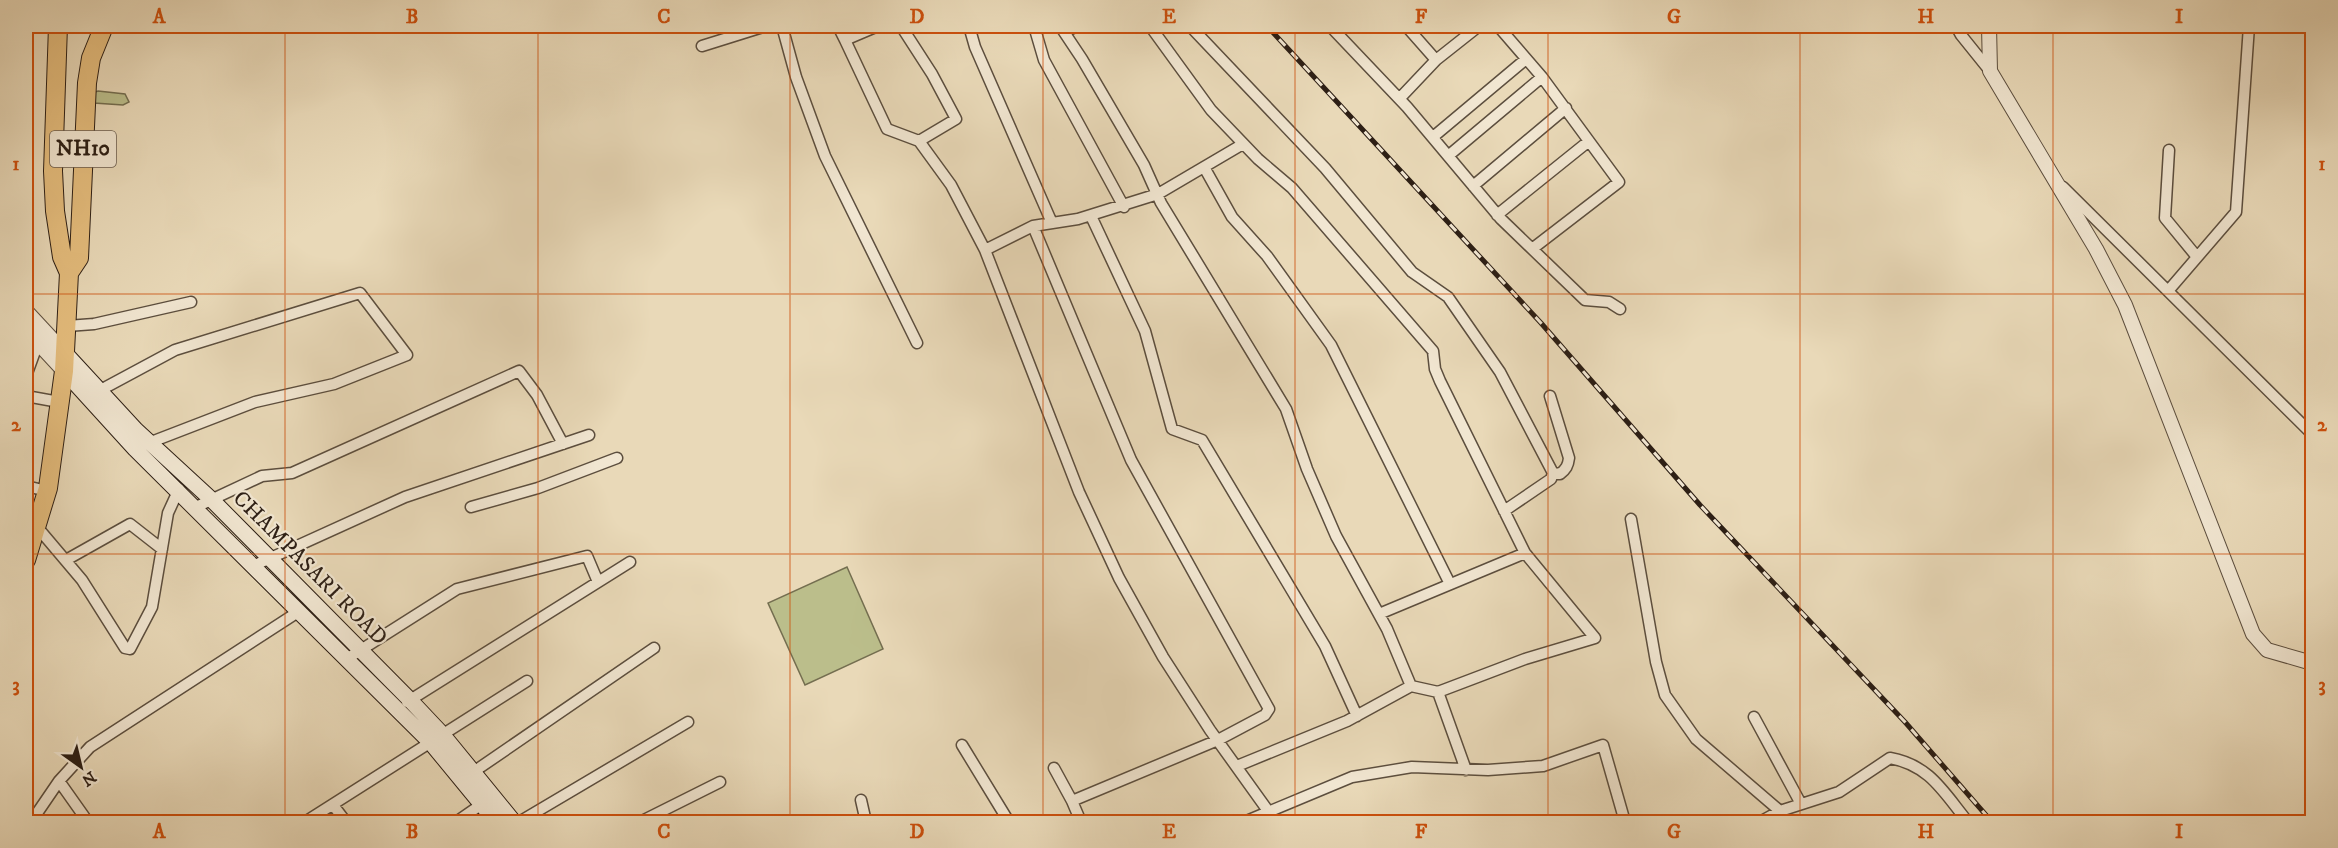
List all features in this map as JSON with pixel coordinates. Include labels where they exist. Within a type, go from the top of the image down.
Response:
[{"type":"highway","name":"NH10","points":[[26,560],[48,491],[65,362],[69,273],[62,257],[55,212],[54,118],[58,26]]},
{"type":"highway","name":"NH10","points":[[69,273],[79,258],[87,83],[91,58],[104,26]]},
{"type":"main road","name":"CHAMPASARI ROAD","points":[[65,362],[179,489],[345,660],[395,710],[436,739]]},
{"type":"main road","name":"CHAMPASARI ROAD","points":[[142,446],[212,500],[410,700],[436,739],[514,822]]},
{"type":"main road","name":"CHAMPASARI ROAD","points":[[468,775],[482,804],[496,822]]},
{"type":"street","points":[[702,46],[766,26]]},
{"type":"street","points":[[782,26],[796,77],[825,156],[917,343]]},
{"type":"street","points":[[838,26],[887,129],[919,141],[951,185],[985,250],[1078,492],[1119,578],[1163,657],[1276,822]]},
{"type":"street","points":[[845,40],[878,26]]},
{"type":"street","points":[[901,26],[932,74],[956,119],[919,141]]},
{"type":"street","points":[[969,26],[975,47],[1052,223]]},
{"type":"street","points":[[1034,26],[1044,60],[1124,207]]},
{"type":"street","points":[[1077,26],[1062,29],[1286,409],[1306,469],[1336,536],[1379,614],[1412,686]]},
{"type":"street","points":[[1150,26],[1211,110],[1243,144],[1292,188],[1433,351],[1435,369],[1440,381],[1525,553],[1595,638],[1525,659],[1438,692],[1412,686],[1357,716],[1237,766]]},
{"type":"street","points":[[1190,26],[1325,168],[1412,272],[1448,297],[1500,372],[1552,473],[1551,479],[1504,511]]},
{"type":"street","points":[[1330,26],[1400,98],[1497,215],[1585,300],[1608,302],[1620,309]]},
{"type":"street","points":[[1406,26],[1436,60]]},
{"type":"street","points":[[1400,98],[1436,60],[1479,26]]},
{"type":"street","points":[[1498,26],[1542,77],[1619,182],[1532,249]]},
{"type":"street","points":[[1956,26],[1990,71],[2096,249],[2125,306],[2253,634],[2267,650],[2313,663]]},
{"type":"street","points":[[1989,26],[1990,71]]},
{"type":"street","points":[[2168,291],[2236,212],[2249,26]]},
{"type":"street","points":[[1433,137],[1526,59]]},
{"type":"street","points":[[1448,156],[1542,77]]},
{"type":"street","points":[[1473,186],[1566,108]]},
{"type":"street","points":[[1497,215],[1590,141]]},
{"type":"street","points":[[985,250],[1034,226],[1091,216],[1158,194],[1243,144]]},
{"type":"street","points":[[2169,150],[2165,218],[2197,257]]},
{"type":"street","points":[[1204,167],[1232,217],[1268,256],[1331,345],[1450,584]]},
{"type":"street","points":[[2052,175],[2313,434]]},
{"type":"street","points":[[1091,216],[1145,331],[1172,429],[1202,440],[1324,646],[1357,716]]},
{"type":"street","points":[[1034,226],[1131,460],[1269,710],[1265,715],[1218,740],[1072,801]]},
{"type":"street","points":[[95,393],[175,350],[360,293],[407,355],[334,384],[255,402],[142,446]]},
{"type":"street","points":[[67,326],[94,324],[191,302]]},
{"type":"street","points":[[26,311],[65,362]]},
{"type":"street","points":[[26,330],[38,343],[65,362]]},
{"type":"street","points":[[26,376],[38,343]]},
{"type":"street","points":[[196,507],[262,476],[292,473],[519,371],[537,395],[563,444]]},
{"type":"street","points":[[26,396],[59,402]]},
{"type":"street","points":[[1550,396],[1569,458],[1568,466],[1564,471],[1560,474],[1552,473]]},
{"type":"street","points":[[253,566],[405,497],[589,435]]},
{"type":"street","points":[[471,507],[538,488],[616,458]]},
{"type":"street","points":[[26,486],[48,491]]},
{"type":"street","points":[[38,528],[86,584],[125,648],[130,649],[152,607],[169,510],[179,489]]},
{"type":"street","points":[[1631,519],[1656,662],[1665,695],[1696,739],[1780,811]]},
{"type":"street","points":[[66,560],[130,524],[162,549]]},
{"type":"street","points":[[1379,614],[1525,553]]},
{"type":"street","points":[[345,660],[457,589],[587,556],[598,582]]},
{"type":"street","points":[[395,710],[630,562]]},
{"type":"street","points":[[31,822],[59,781],[90,747],[298,612]]},
{"type":"street","points":[[468,775],[654,648]]},
{"type":"street","points":[[305,822],[527,681]]},
{"type":"street","points":[[1438,692],[1466,770]]},
{"type":"street","points":[[1754,717],[1801,804]]},
{"type":"street","points":[[519,822],[688,722]]},
{"type":"street","points":[[962,745],[1009,822]]},
{"type":"street","points":[[1244,822],[1352,777],[1412,767],[1466,770],[1544,766],[1602,745],[1625,822]]},
{"type":"street","points":[[1760,822],[1780,811],[1839,792],[1890,758],[1909,761],[1927,772],[1968,822]]},
{"type":"street","points":[[1054,768],[1081,822]]},
{"type":"street","points":[[59,781],[88,822]]},
{"type":"street","points":[[640,822],[720,782]]},
{"type":"street","points":[[861,800],[866,822]]},
{"type":"street","points":[[456,822],[482,804]]},
{"type":"street","points":[[333,805],[346,822]]},
{"type":"green space","points":[[95,92],[125,94],[129,102],[123,105],[94,103]]},
{"type":"green space","points":[[847,567],[883,649],[805,685],[768,603]]},
{"type":"railway","points":[[1267,26],[1541,323],[1700,505],[1905,722],[1992,822]]}]
